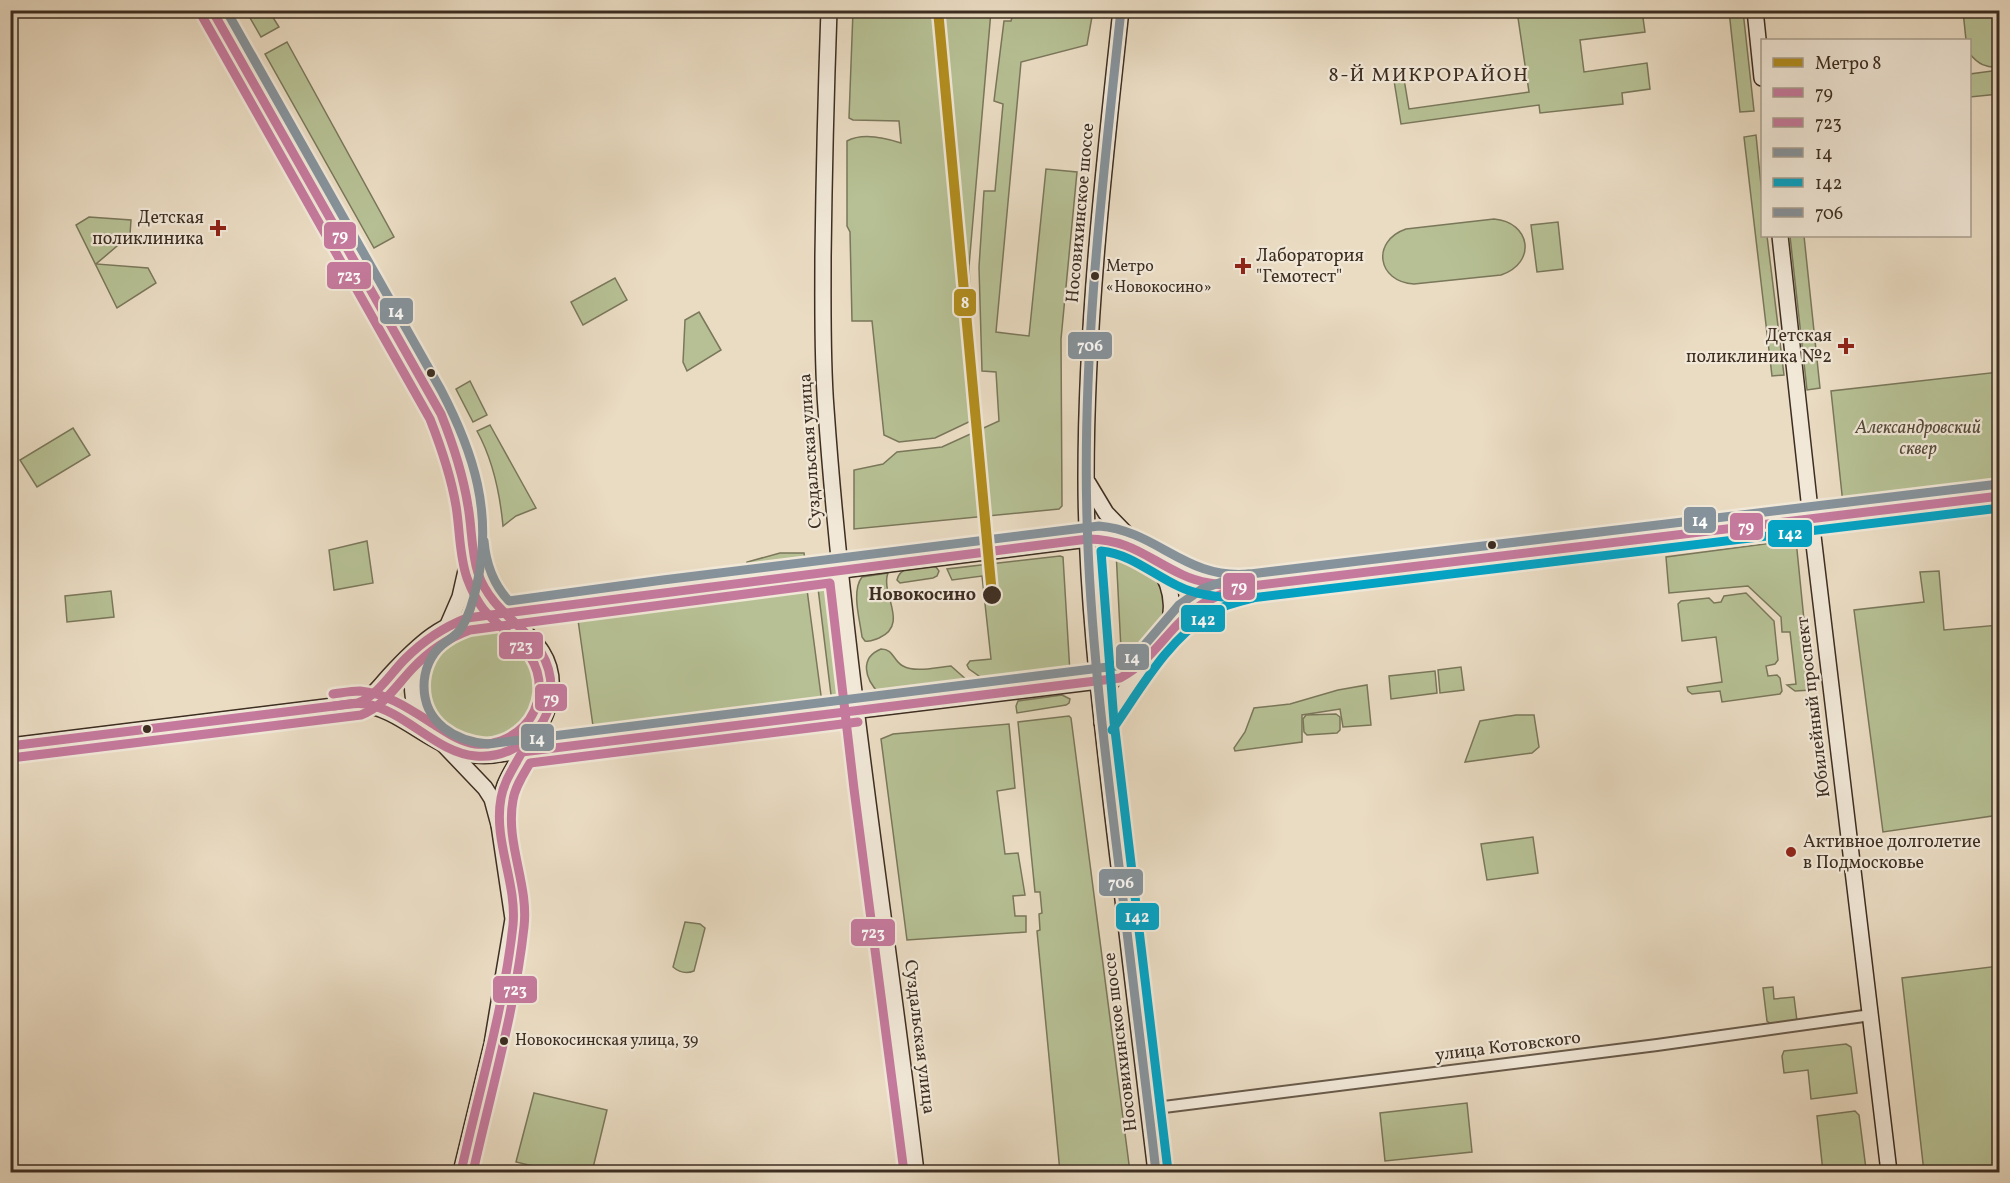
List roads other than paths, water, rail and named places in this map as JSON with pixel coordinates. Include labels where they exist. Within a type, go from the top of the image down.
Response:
[{"type":"street","points":[[212,10],[441,414],[451,439],[463,482],[475,565],[483,587],[496,606],[529,634],[543,652],[551,677],[550,704],[505,784],[501,798],[499,825]]},
{"type":"street","name":"Суздальская улица","points":[[829,10],[824,145],[826,408],[857,710],[916,1173]]},
{"type":"street","name":"Носовихинское шоссе","points":[[1121,10],[1102,180],[1090,326],[1086,480],[1088,539],[1102,723],[1156,1173]]},
{"type":"street","points":[[1755,10],[1761,68]]},
{"type":"street","name":"Юбилейный проспект","points":[[1780,237],[1811,519],[1890,1173]]},
{"type":"street","points":[[1086,480],[1095,499],[1106,513],[1162,572],[1171,596],[1170,624],[1160,645]]},
{"type":"street","points":[[358,703],[371,695],[405,658],[455,622],[478,616],[841,570],[1088,539],[1113,539],[1146,553],[1195,579],[1218,585],[1243,587],[2000,496]]},
{"type":"street","points":[[461,1173],[492,1044],[513,919],[499,825],[492,799],[485,788],[429,732],[418,715],[412,692],[416,664],[421,653],[455,611],[470,559],[471,535]]},
{"type":"street","points":[[1102,723],[1144,664],[1192,610],[1208,600],[1243,587]]},
{"type":"street","points":[[478,616],[510,622],[529,634]]},
{"type":"street","points":[[10,746],[358,703],[379,708],[441,743],[475,756],[1120,678],[1144,664]]},
{"type":"street","points":[[499,754],[519,746],[538,728]]},
{"type":"street","name":"улица Котовского","points":[[1148,1109],[1657,1045],[1870,1015]]},
{"type":"metro line","name":"8","points":[[938,10],[992,595]]},
{"type":"place","name":"Детская поликлиника","points":[[218,228]]},
{"type":"place","name":"Лаборатория \"Гемотест\"","points":[[1243,266]]},
{"type":"place","name":"Метро «Новокосино»","points":[[1095,276]]},
{"type":"place","name":"Детская поликлиника №2","points":[[1846,346]]},
{"type":"place","name":"Новокосино","points":[[992,595]]},
{"type":"place","name":"Активное долголетие в Подмосковье","points":[[1791,852]]},
{"type":"place","name":"Новокосинская улица, 39","points":[[504,1041]]},
{"type":"district","name":"8-Й МИКРОРАЙОН","points":[[1429,76]]},
{"type":"park label","name":"Александровский сквер","points":[[1918,438]]}]
